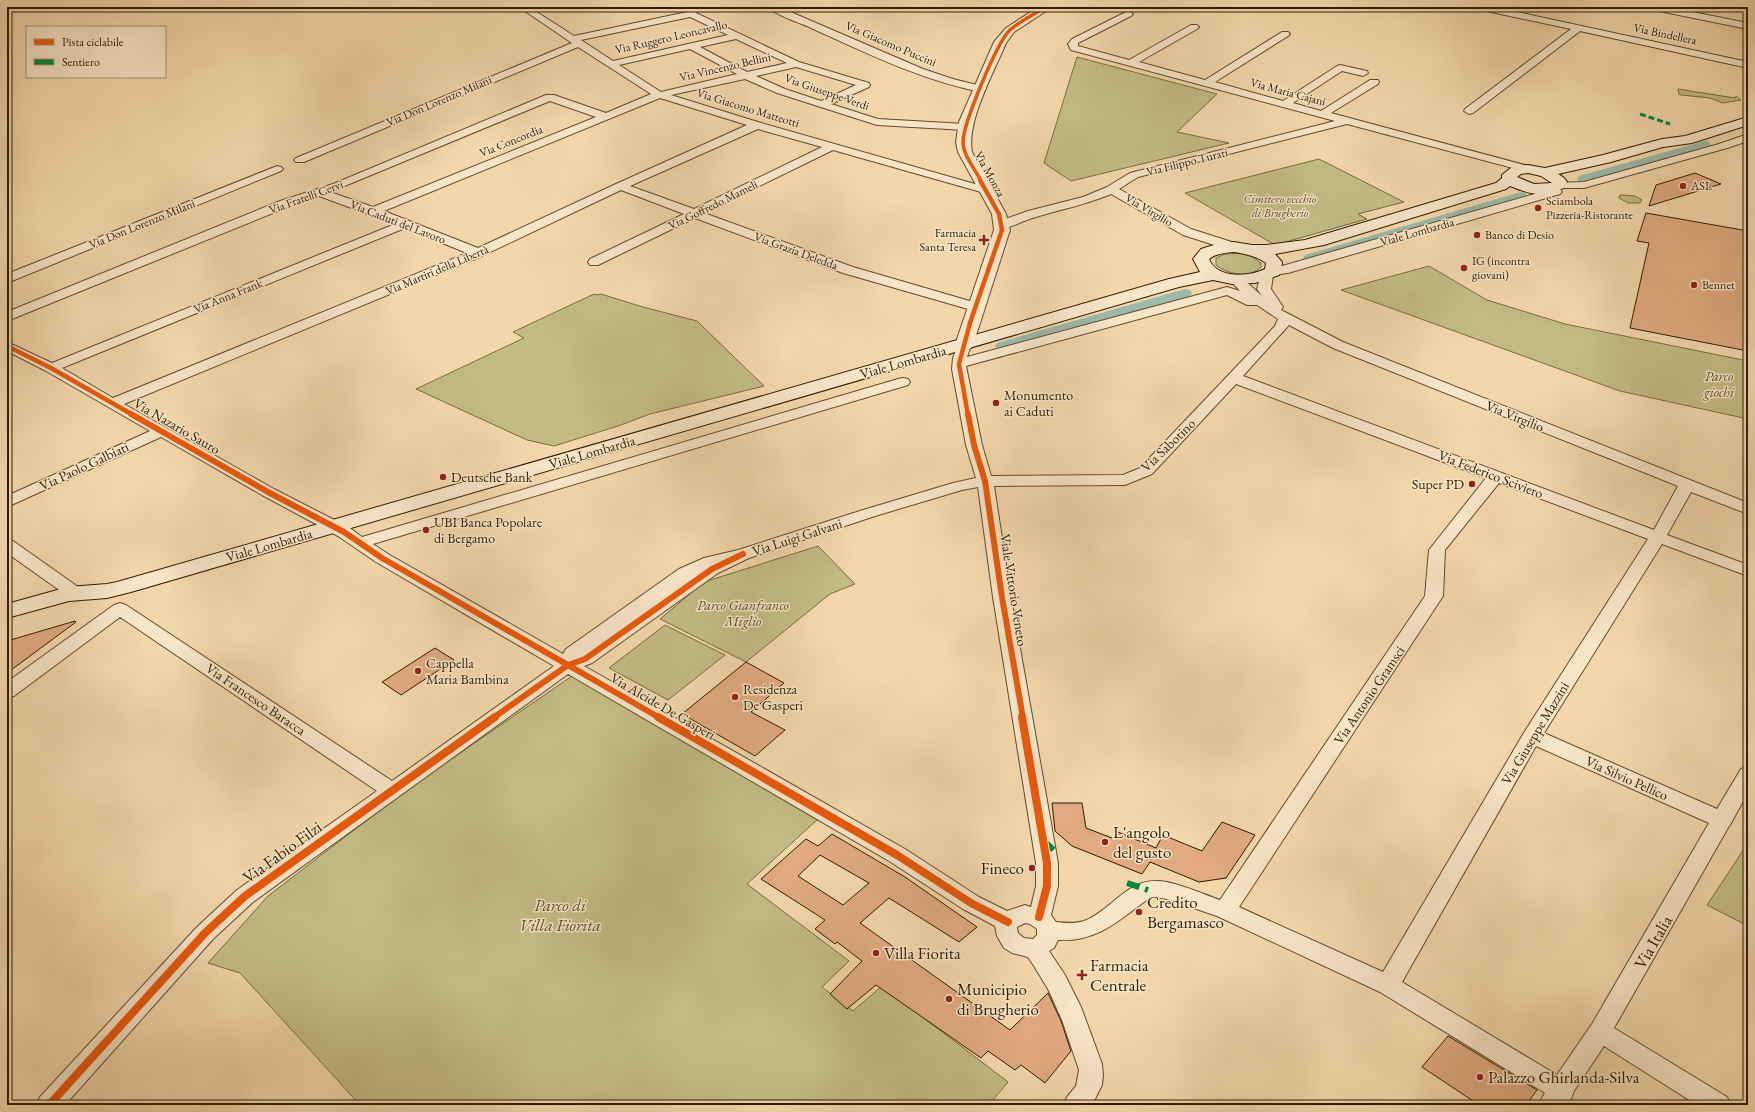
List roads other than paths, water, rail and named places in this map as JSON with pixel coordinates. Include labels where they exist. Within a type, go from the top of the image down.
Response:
[{"type":"main road","name":"Viale Lombardia","points":[[1553,181],[1606,159],[1662,143],[1690,130],[1748,115]]},
{"type":"main road","name":"Viale Lombardia","points":[[1662,143],[1687,140],[1748,121]]},
{"type":"main road","name":"Viale Lombardia","points":[[1252,250],[1266,251],[1292,249],[1429,209],[1500,186],[1511,175],[1528,169]]},
{"type":"main road","points":[[1528,169],[1553,181]]},
{"type":"main road","points":[[1511,175],[1515,183],[1540,189],[1553,181]]},
{"type":"main road","name":"Viale Lombardia","points":[[1429,209],[1525,186]]},
{"type":"main road","points":[[1234,247],[1252,250],[1270,258],[1271,269],[1247,280],[1235,279],[1208,271],[1204,258],[1218,248],[1234,247]]},
{"type":"main road","name":"Viale Lombardia","points":[[1271,269],[1292,249]]},
{"type":"main road","name":"Viale Lombardia","points":[[1175,282],[1193,272],[1204,258]]},
{"type":"main road","name":"Viale Lombardia","points":[[7,611],[75,593],[107,591],[123,587],[964,345],[1175,282],[1215,274]]},
{"type":"street","name":"Via Giacomo Matteotti","points":[[523,7],[659,95],[831,147],[985,190]]},
{"type":"street","name":"Via Giacomo Puccini","points":[[772,7],[882,56],[932,76],[960,85],[981,89]]},
{"type":"street","name":"Via Bindellera","points":[[1482,7],[1748,65]]},
{"type":"street","points":[[1654,7],[1748,26]]},
{"type":"street","name":"Via Monza","points":[[1002,225],[995,208],[965,152],[963,142],[965,127],[1000,42],[1007,33],[1043,8]]},
{"type":"street","name":"Via Don Lorenzo Milani","points":[[300,160],[576,41],[690,11]]},
{"type":"street","points":[[690,11],[737,36],[796,64],[865,85],[822,104]]},
{"type":"street","name":"Via Maria Cajani","points":[[1128,14],[1075,41],[1073,44],[1074,48],[1528,169]]},
{"type":"street","points":[[1130,63],[1194,27]]},
{"type":"street","points":[[1469,111],[1577,28]]},
{"type":"street","points":[[1206,83],[1285,34]]},
{"type":"street","name":"Via Ruggero Leoncavallo","points":[[611,64],[737,36]]},
{"type":"street","name":"Via Giuseppe Verdi","points":[[691,46],[747,76],[781,91],[877,122],[965,127]]},
{"type":"street","name":"Via Vincenzo Bellini","points":[[659,95],[796,64]]},
{"type":"street","points":[[1285,104],[1340,68],[1363,73]]},
{"type":"street","points":[[1323,114],[1374,82]]},
{"type":"street","name":"Via Concordia","points":[[373,211],[659,95]]},
{"type":"street","name":"Via Fratelli Cervi","points":[[7,317],[550,97],[605,116]]},
{"type":"street","name":"Via Filippo Turati","points":[[1002,225],[1032,214],[1087,200],[1111,189],[1134,175],[1347,121]]},
{"type":"street","name":"Via Martiri della Libertà","points":[[113,403],[478,253],[620,186],[757,125]]},
{"type":"street","points":[[1553,181],[1584,185],[1723,146],[1748,137]]},
{"type":"street","name":"Via Goffredo Mameli","points":[[594,262],[696,214],[831,147]]},
{"type":"street","name":"Via Maria Cajani","points":[[1488,159],[1511,175]]},
{"type":"street","name":"Via Don Lorenzo Milani","points":[[7,279],[277,170]]},
{"type":"street","name":"Viale Lombardia","points":[[1271,269],[1283,270],[1556,192],[1553,181]]},
{"type":"street","name":"Via Grazia Deledda","points":[[620,186],[853,271],[975,307]]},
{"type":"street","name":"Via Virgilio","points":[[1111,189],[1187,232],[1234,247]]},
{"type":"street","name":"Via Caduti del Lavoro","points":[[318,192],[373,211],[478,253]]},
{"type":"street","name":"Via Filippo Turati","points":[[995,208],[1032,214]]},
{"type":"street","name":"Via Anna Frank","points":[[51,368],[405,224]]},
{"type":"street","points":[[964,345],[1002,225]]},
{"type":"street","name":"Via Virgilio","points":[[1187,232],[1204,258]]},
{"type":"street","name":"Via Virgilio","points":[[1271,269],[1264,289],[1284,318]]},
{"type":"street","name":"Via Virgilio","points":[[1235,279],[1268,308],[1338,346],[1748,509]]},
{"type":"street","name":"Viale Lombardia","points":[[959,364],[1227,291],[1238,294],[1284,318]]},
{"type":"street","name":"Via Sabotino","points":[[985,481],[1125,480],[1146,471],[1281,327],[1284,318]]},
{"type":"street","name":"Viale Vittorio Veneto","points":[[964,345],[959,364],[974,445],[985,481],[1002,597],[1044,841],[1047,863],[1044,924]]},
{"type":"street","name":"Via Nazario Sauro","points":[[7,346],[51,368],[268,492],[334,527]]},
{"type":"street","name":"Via Federico Sciviero","points":[[1234,378],[1748,571]]},
{"type":"street","name":"Viale Lombardia","points":[[360,543],[903,382]]},
{"type":"street","name":"Via Paolo Galbiati","points":[[7,502],[161,430]]},
{"type":"street","name":"Via Antonio Gramsci","points":[[1225,910],[1434,596],[1436,550],[1496,476]]},
{"type":"street","name":"Via Luigi Galvani","points":[[568,665],[585,659],[712,569],[726,561],[743,554],[945,490],[985,481]]},
{"type":"street","name":"Via Giuseppe Mazzini","points":[[1388,985],[1532,736],[1658,537],[1687,484]]},
{"type":"street","name":"Via Alcide De Gasperi","points":[[334,527],[382,558],[897,855],[979,907],[1008,922]]},
{"type":"street","points":[[7,545],[75,593]]},
{"type":"street","name":"Via Francesco Baracca","points":[[7,691],[120,609],[391,790]]},
{"type":"street","name":"Via Fabio Filzi","points":[[49,1105],[190,949],[232,907],[391,790],[568,665]]},
{"type":"street","name":"Via Silvio Pellico","points":[[1532,736],[1723,820]]},
{"type":"street","name":"Via Italia","points":[[1556,1098],[1600,1031],[1723,820],[1748,774]]},
{"type":"street","points":[[1044,924],[1045,942],[1034,948],[1027,948],[1013,943],[1006,933],[1008,922],[1012,918],[1025,914],[1044,924],[1072,932],[1087,929],[1094,926],[1134,897],[1148,890],[1167,890],[1225,910],[1388,985],[1556,1098]]},
{"type":"street","points":[[1034,948],[1053,974],[1062,990],[1091,1070],[1087,1091],[1076,1105]]},
{"type":"street","points":[[1600,1031],[1718,1105]]},
{"type":"waterway","points":[[1583,179],[1705,144]]},
{"type":"waterway","points":[[1310,258],[1521,196]]},
{"type":"waterway","points":[[1002,346],[1185,293]]},
{"type":"place","name":"ASL","points":[[1683,186]]},
{"type":"place","name":"Sciambola Pizzeria-Ristorante","points":[[1538,208]]},
{"type":"place","name":"Banco di Desio","points":[[1477,235]]},
{"type":"place","name":"Farmacia Santa Teresa","points":[[984,240]]},
{"type":"place","name":"IG (incontra giovani)","points":[[1464,268]]},
{"type":"place","name":"Bennet","points":[[1694,285]]},
{"type":"place","name":"Monumento ai Caduti","points":[[996,403]]},
{"type":"place","name":"Deutsche Bank","points":[[443,477]]},
{"type":"place","name":"Super PD","points":[[1472,484]]},
{"type":"place","name":"UBI Banca Popolare di Bergamo","points":[[426,530]]},
{"type":"place","name":"Cappella Maria Bambina","points":[[418,671]]},
{"type":"place","name":"Residenza De Gasperi","points":[[735,697]]},
{"type":"place","name":"L'angolo del gusto","points":[[1105,842]]},
{"type":"place","name":"Fineco","points":[[1032,868]]},
{"type":"place","name":"Credito Bergamasco","points":[[1139,912]]},
{"type":"place","name":"Villa Fiorita","points":[[876,953]]},
{"type":"place","name":"Farmacia Centrale","points":[[1082,975]]},
{"type":"place","name":"Municipio di Brugherio","points":[[949,999]]},
{"type":"place","name":"Palazzo Ghirlanda-Silva","points":[[1480,1077]]},
{"type":"park label","name":"Cimitero vecchio di Brugherio","points":[[1280,206]]},
{"type":"park label","name":"Parco giochi","points":[[1719,384]]},
{"type":"park label","name":"Parco Gianfranco Miglio","points":[[743,614]]},
{"type":"park label","name":"Parco di Villa Fiorita","points":[[560,915]]}]
